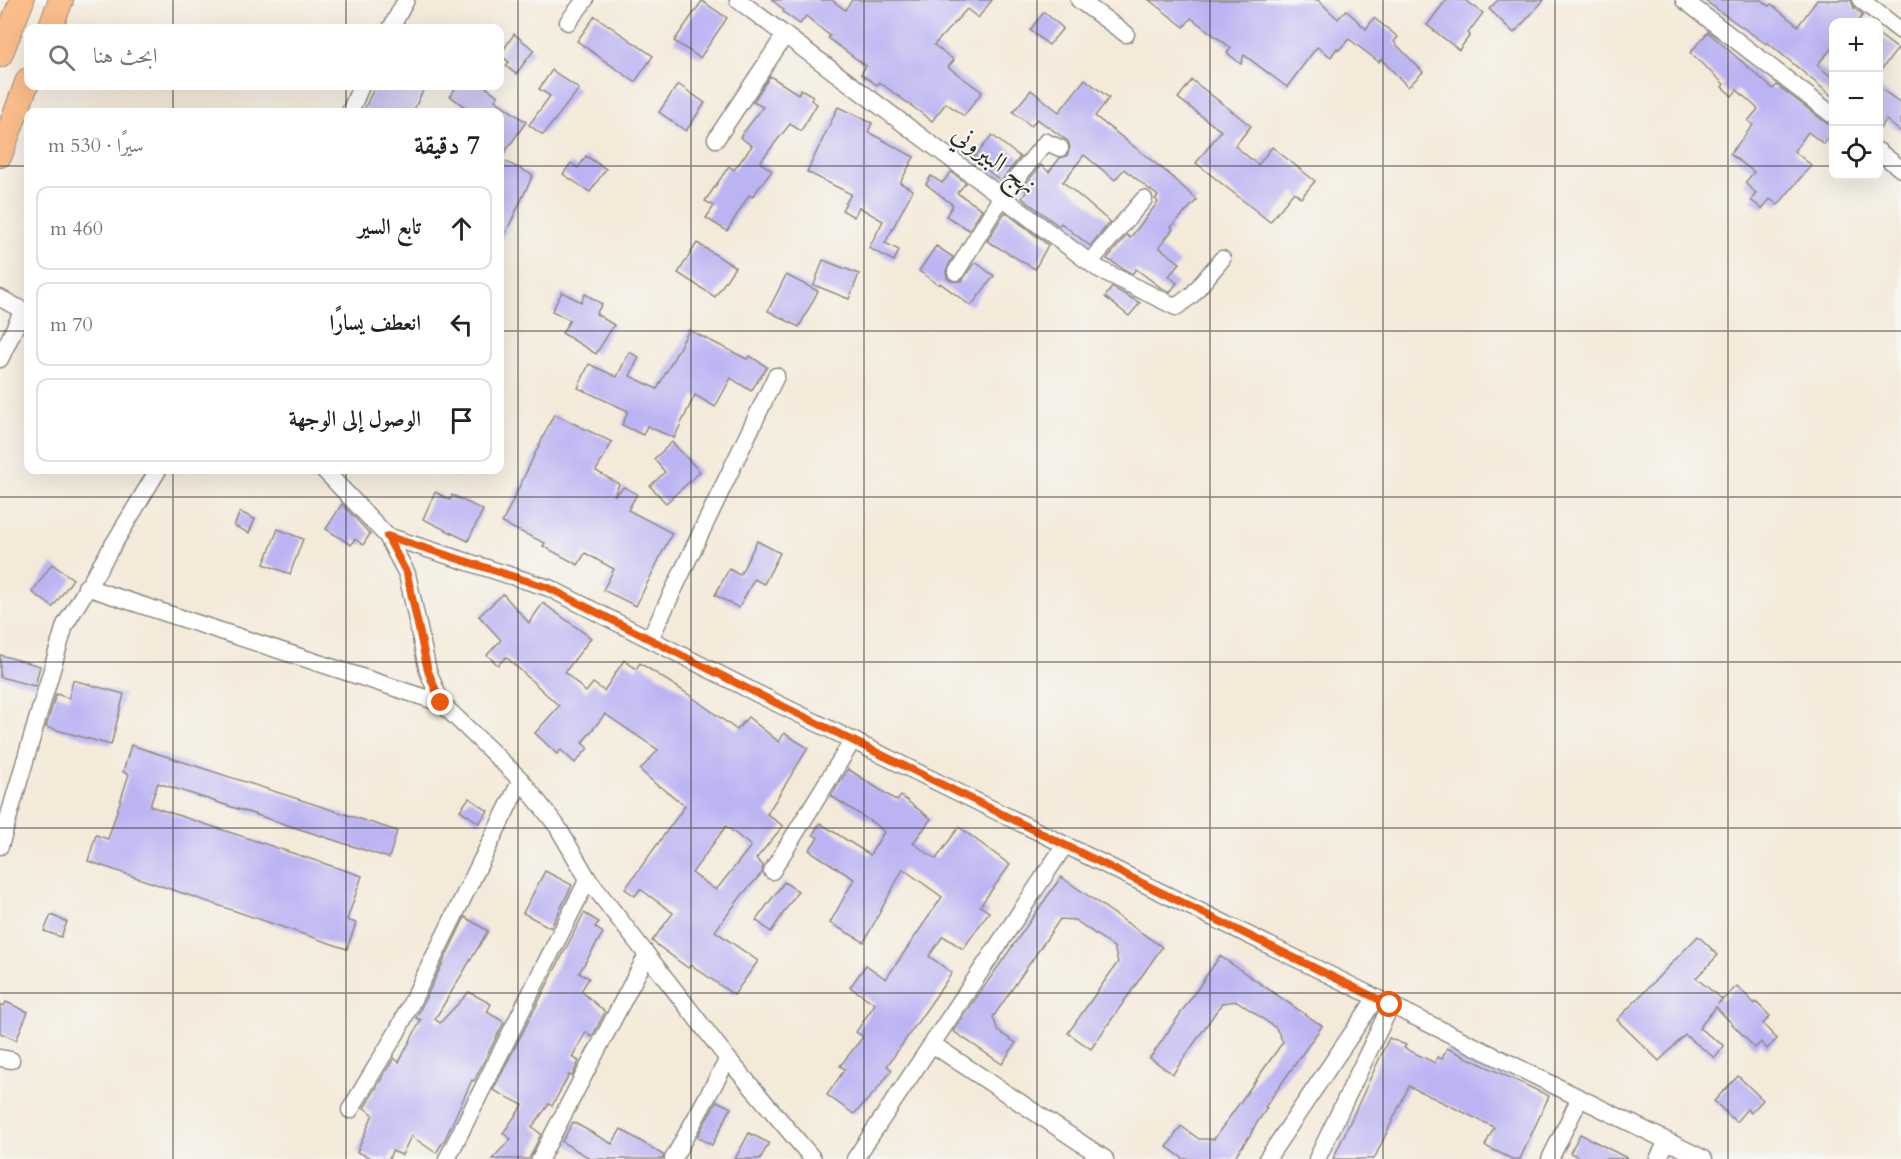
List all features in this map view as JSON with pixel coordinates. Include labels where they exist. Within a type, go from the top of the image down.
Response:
[{"type":"highway","points":[[0,55],[22,0]]},
{"type":"highway","points":[[52,24],[61,0]]},
{"type":"highway","points":[[0,155],[24,90]]},
{"type":"street","points":[[393,24],[406,0]]},
{"type":"street","points":[[568,22],[585,0]]},
{"type":"street","name":"نهج البيروني","points":[[738,0],[1097,268],[1176,307],[1192,295],[1222,259]]},
{"type":"street","points":[[1079,0],[1126,34]]},
{"type":"street","points":[[1684,0],[1829,113]]},
{"type":"street","points":[[1861,0],[1901,31]]},
{"type":"street","points":[[716,139],[785,35]]},
{"type":"street","points":[[352,108],[359,90]]},
{"type":"street","points":[[956,272],[1002,196],[1046,142],[1060,148]]},
{"type":"street","points":[[1883,155],[1901,169]]},
{"type":"street","points":[[1090,262],[1144,200]]},
{"type":"street","points":[[0,298],[24,311]]},
{"type":"street","points":[[0,359],[24,316]]},
{"type":"street","points":[[650,639],[776,375]]},
{"type":"street","points":[[0,846],[65,626],[86,587],[156,474]]},
{"type":"street","points":[[328,474],[387,536],[407,574],[428,671],[441,703],[521,780],[556,826],[588,879],[728,1059],[813,1159]]},
{"type":"street","points":[[387,536],[549,588],[1704,1159]]},
{"type":"street","points":[[86,587],[441,703]]},
{"type":"street","points":[[772,871],[853,740]]},
{"type":"street","points":[[350,1110],[397,1032],[521,780]]},
{"type":"street","points":[[855,1159],[1065,844]]},
{"type":"street","points":[[447,1159],[588,879]]},
{"type":"street","points":[[540,1159],[647,955]]},
{"type":"street","points":[[1267,1159],[1383,1001]]},
{"type":"street","points":[[1317,1159],[1383,1001]]},
{"type":"street","points":[[932,1044],[1105,1159]]},
{"type":"street","points":[[673,1159],[728,1059]]},
{"type":"street","points":[[1550,1159],[1580,1098]]},
{"type":"street","points":[[1658,1159],[1667,1141]]},
{"type":"building","points":[[772,0],[832,0],[845,10],[852,0],[992,0],[978,18],[967,9],[934,45],[954,60],[948,67],[982,92],[964,116],[946,103],[932,121],[879,82],[877,85],[861,74],[866,66],[828,38],[830,36],[806,16],[800,24],[783,12],[784,10]]},
{"type":"building","points":[[1149,0],[1318,0],[1338,19],[1346,10],[1366,29],[1374,18],[1398,37],[1394,42],[1423,72],[1408,87],[1381,59],[1379,62],[1349,39],[1339,50],[1337,48],[1331,57],[1317,47],[1287,87],[1244,55],[1241,64],[1227,53],[1231,48],[1191,18],[1184,27]]},
{"type":"building","points":[[1446,0],[1465,0],[1483,13],[1459,50],[1427,25]]},
{"type":"building","points":[[1498,0],[1544,0],[1514,33],[1489,9]]},
{"type":"building","points":[[1704,0],[1762,0],[1769,6],[1771,4],[1798,26],[1817,0],[1851,0],[1854,8],[1863,15],[1860,18],[1829,18],[1829,52],[1817,65],[1829,75],[1829,94],[1767,42],[1766,44]]},
{"type":"building","points":[[702,1],[727,18],[700,58],[674,41]]},
{"type":"building","points":[[1044,12],[1063,28],[1049,45],[1030,30]]},
{"type":"building","points":[[595,16],[653,56],[635,82],[577,41]]},
{"type":"building","points":[[1708,32],[1773,89],[1777,85],[1829,125],[1829,137],[1824,144],[1808,132],[1794,151],[1811,165],[1778,205],[1770,199],[1762,209],[1751,200],[1756,193],[1745,183],[1754,172],[1730,154],[1753,125],[1748,121],[1758,109],[1737,90],[1732,96],[1722,87],[1724,84],[1690,53]]},
{"type":"building","points":[[514,34],[534,50],[516,74],[506,66],[509,62],[504,58],[504,49]]},
{"type":"building","points":[[1883,38],[1898,49],[1883,67]]},
{"type":"building","points":[[552,70],[579,89],[543,135],[529,125],[550,96],[539,89]]},
{"type":"building","points":[[770,76],[798,94],[801,89],[813,96],[811,100],[817,104],[801,131],[790,124],[760,162],[772,171],[752,197],[749,195],[727,231],[706,218],[714,206],[705,201],[729,166],[734,170],[752,146],[740,137],[763,107],[753,102]]},
{"type":"building","points":[[1085,79],[1109,98],[1095,116],[1169,174],[1197,200],[1171,227],[1173,229],[1159,247],[1180,263],[1169,276],[1177,283],[1170,292],[1136,269],[1132,274],[1107,259],[1127,235],[1130,238],[1158,202],[1155,199],[1158,196],[1124,169],[1115,180],[1084,155],[1063,182],[1110,222],[1090,246],[1061,223],[1059,226],[1022,198],[1027,191],[1022,188],[1041,165],[1049,172],[1060,158],[1067,156],[1070,147],[1068,141],[1037,119],[1031,126],[1013,112],[1031,90],[1059,112]]},
{"type":"building","points":[[1192,80],[1251,126],[1235,146],[1258,165],[1272,147],[1315,181],[1301,198],[1294,192],[1270,222],[1196,163],[1221,131],[1178,98]]},
{"type":"building","points":[[678,84],[705,103],[686,131],[659,112]]},
{"type":"building","points":[[373,90],[423,90],[415,108],[365,108]]},
{"type":"building","points":[[454,90],[490,90],[498,96],[495,100],[526,122],[504,153],[504,108],[466,108],[450,96]]},
{"type":"building","points":[[1883,90],[1901,103],[1901,132],[1886,120],[1883,124]]},
{"type":"building","points":[[838,107],[872,123],[868,132],[914,157],[900,183],[913,190],[885,243],[899,250],[894,261],[869,248],[883,221],[859,207],[854,217],[842,210],[851,194],[807,172]]},
{"type":"building","points":[[992,135],[1020,157],[1001,181],[973,159]]},
{"type":"building","points":[[586,156],[606,169],[590,192],[563,174],[571,163],[578,168]]},
{"type":"building","points":[[504,161],[533,175],[504,237]]},
{"type":"building","points":[[951,172],[966,183],[957,193],[982,209],[969,230],[946,216],[953,205],[926,184],[931,176],[942,183]]},
{"type":"building","points":[[1005,212],[1048,245],[1035,269],[987,241]]},
{"type":"building","points":[[697,243],[735,267],[715,297],[678,273]]},
{"type":"building","points":[[936,246],[953,257],[946,271],[947,278],[951,281],[962,281],[975,262],[994,276],[971,306],[919,271]]},
{"type":"building","points":[[823,260],[859,274],[849,299],[814,285]]},
{"type":"building","points":[[786,275],[818,291],[799,327],[768,311]]},
{"type":"building","points":[[1112,287],[1140,303],[1129,316],[1105,297]]},
{"type":"building","points":[[562,292],[581,302],[585,294],[602,304],[596,314],[614,325],[596,354],[562,333],[570,320],[552,311]]},
{"type":"building","points":[[689,330],[747,359],[750,356],[767,367],[751,391],[731,378],[715,407],[695,395],[674,438],[647,426],[643,435],[622,425],[628,411],[578,388],[589,364],[617,377],[629,352],[639,357],[630,376],[657,389]]},
{"type":"building","points":[[554,414],[612,442],[596,471],[619,484],[614,496],[624,487],[637,494],[628,510],[672,533],[636,606],[603,590],[614,569],[585,553],[578,565],[543,546],[545,543],[502,523]]},
{"type":"building","points":[[672,442],[700,472],[666,503],[650,486],[665,472],[654,459]]},
{"type":"building","points":[[435,492],[450,500],[452,495],[483,510],[468,541],[423,519]]},
{"type":"building","points":[[342,504],[370,534],[363,545],[355,539],[351,545],[326,529]]},
{"type":"building","points":[[240,512],[255,519],[249,533],[234,526]]},
{"type":"building","points":[[278,529],[303,539],[290,574],[264,564]]},
{"type":"building","points":[[757,541],[780,553],[764,584],[754,579],[739,608],[715,595],[729,569],[740,575]]},
{"type":"building","points":[[52,564],[73,579],[53,607],[32,592]]},
{"type":"building","points":[[503,594],[529,623],[543,603],[591,638],[565,672],[586,692],[593,683],[604,691],[624,660],[636,669],[640,663],[737,730],[748,717],[779,742],[784,733],[808,748],[767,814],[783,826],[756,859],[763,865],[762,873],[715,931],[758,961],[734,995],[691,965],[688,968],[652,941],[673,913],[640,889],[635,896],[625,889],[685,806],[640,770],[658,750],[605,714],[582,743],[588,748],[575,763],[561,750],[557,754],[535,733],[559,706],[506,657],[498,665],[487,655],[501,640],[479,616]],"holes":[[[726,826],[751,846],[716,890],[692,873]]]},
{"type":"building","points":[[0,655],[40,666],[35,686],[0,677]]},
{"type":"building","points":[[73,680],[124,694],[111,745],[46,727],[56,694],[69,698]]},
{"type":"building","points":[[131,745],[397,831],[389,858],[158,783],[150,806],[362,876],[347,920],[356,923],[347,949],[88,861],[96,835],[108,839],[129,774],[123,772]]},
{"type":"building","points":[[848,769],[897,801],[901,796],[931,819],[913,843],[936,859],[959,827],[1010,865],[980,906],[989,912],[963,949],[943,936],[929,956],[952,973],[887,1066],[892,1070],[854,1114],[827,1095],[845,1069],[840,1066],[863,1037],[856,1032],[875,1004],[850,987],[866,965],[886,979],[942,897],[903,869],[864,942],[830,923],[854,879],[809,850],[818,838],[813,834],[820,823],[870,855],[884,832],[831,796]]},
{"type":"building","points":[[469,798],[488,811],[479,823],[460,810]]},
{"type":"building","points":[[545,871],[572,885],[551,928],[523,913]]},
{"type":"building","points":[[1061,877],[1162,947],[1091,1049],[1068,1033],[1118,962],[1114,947],[1075,920],[1060,919],[993,1017],[998,1031],[1016,1043],[1002,1064],[953,1031]]},
{"type":"building","points":[[784,882],[798,891],[771,932],[756,920]]},
{"type":"building","points":[[584,913],[599,922],[595,927],[603,933],[579,973],[589,978],[581,991],[605,1012],[594,1033],[591,1037],[586,1032],[572,1057],[579,1061],[572,1076],[569,1075],[552,1106],[549,1104],[532,1127],[541,1134],[529,1159],[492,1159],[511,1139],[503,1133],[523,1105],[493,1090]]},
{"type":"building","points":[[51,915],[67,922],[61,937],[44,931]]},
{"type":"building","points":[[465,917],[488,931],[435,1019],[440,1023],[469,992],[491,1004],[487,1012],[504,1022],[436,1153],[411,1136],[402,1155],[392,1151],[389,1159],[374,1159],[357,1152],[373,1114],[364,1108],[394,1058],[399,1062],[421,1020],[416,1018]]},
{"type":"building","points":[[1698,936],[1718,955],[1696,978],[1722,999],[1718,1004],[1737,986],[1770,1016],[1763,1024],[1777,1039],[1767,1049],[1761,1042],[1755,1048],[1716,1007],[1699,1028],[1724,1046],[1715,1058],[1685,1035],[1659,1061],[1617,1020]]},
{"type":"building","points":[[1220,956],[1322,1026],[1265,1107],[1267,1108],[1233,1159],[1184,1159],[1167,1147],[1181,1126],[1199,1139],[1214,1139],[1283,1042],[1276,1028],[1237,1001],[1222,1003],[1173,1074],[1150,1058]]},
{"type":"building","points":[[6,1002],[28,1012],[16,1040],[0,1033],[0,1004],[4,1006]]},
{"type":"building","points":[[1389,1038],[1406,1045],[1404,1048],[1435,1063],[1437,1057],[1442,1059],[1447,1048],[1549,1096],[1520,1159],[1512,1159],[1485,1146],[1494,1127],[1409,1086],[1374,1159],[1333,1159]]},
{"type":"building","points":[[1738,1076],[1763,1100],[1751,1113],[1747,1109],[1736,1122],[1714,1101]]},
{"type":"building","points":[[717,1101],[731,1108],[712,1145],[697,1137]]},
{"type":"building","points":[[573,1122],[612,1144],[621,1129],[663,1155],[663,1159],[591,1159],[562,1142]]},
{"type":"building","points":[[749,1133],[769,1143],[760,1159],[735,1159]]},
{"type":"building","points":[[1580,1134],[1629,1159],[1583,1159],[1570,1153]]},
{"type":"route","points":[[441,703],[428,671],[407,574],[387,536],[549,588],[756,693],[1390,1005]]}]
